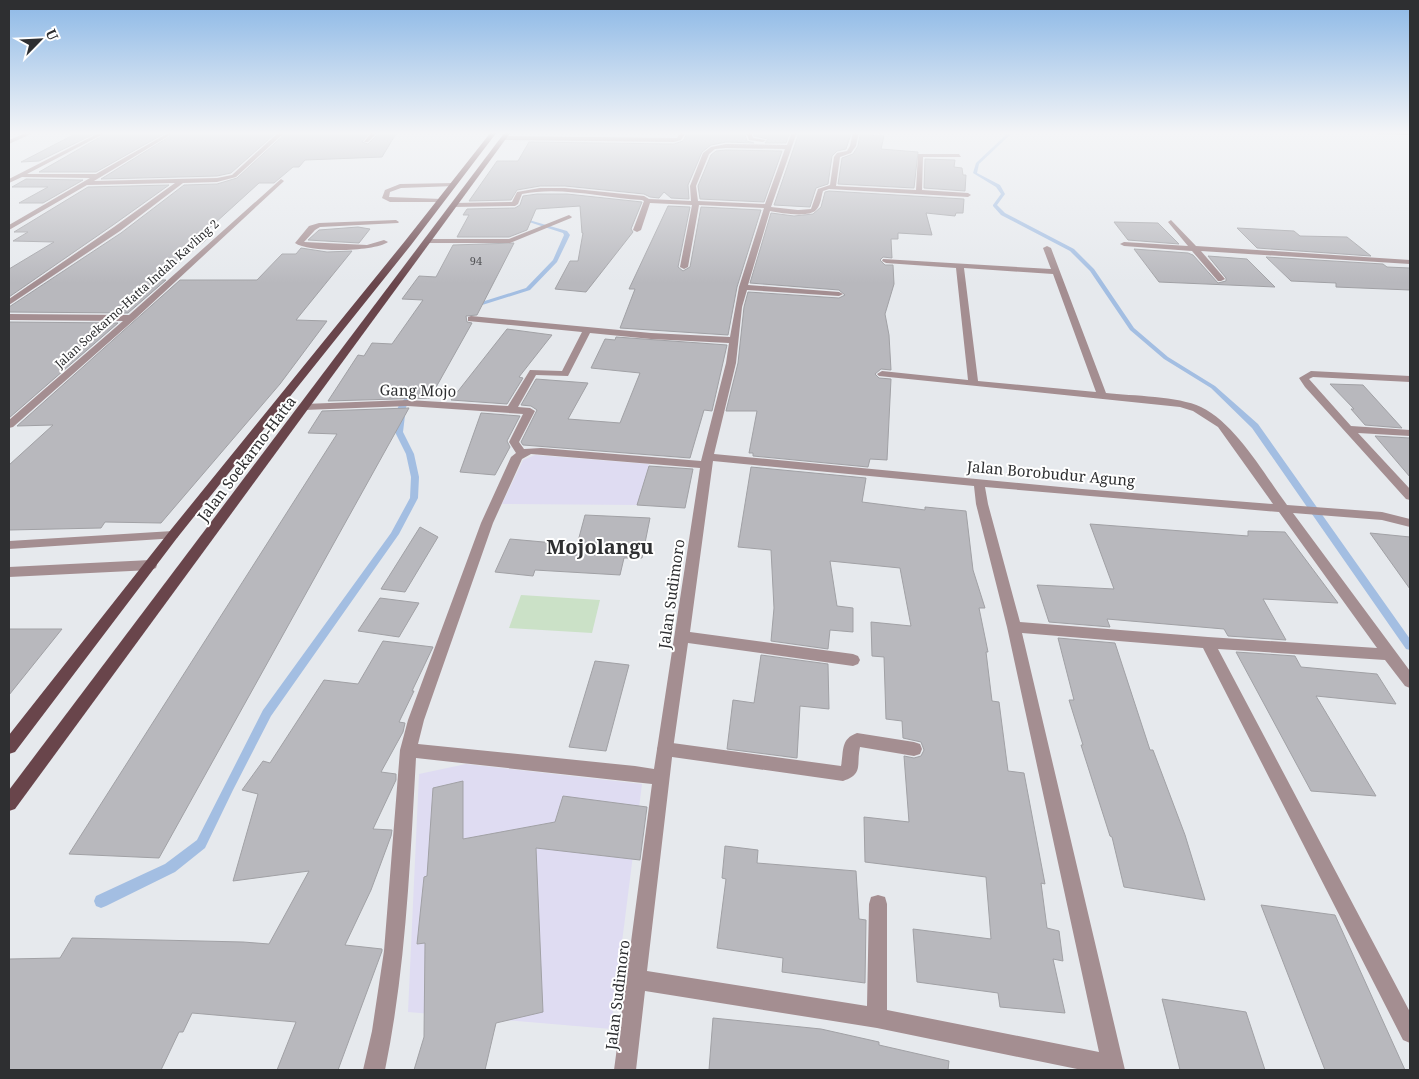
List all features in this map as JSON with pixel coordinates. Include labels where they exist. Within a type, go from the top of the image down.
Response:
[{"type":"main road","name":"Jalan Soekarno-Hatta","points":[[9,747],[173,535],[455,182]]},
{"type":"main road","name":"Jalan Soekarno-Hatta","points":[[9,803],[428,242],[469,182]]},
{"type":"main road","points":[[379,279],[399,279]]},
{"type":"street","points":[[9,228],[86,183],[147,182]]},
{"type":"street","points":[[9,303],[116,230],[180,182]]},
{"type":"street","name":"Jalan Soekarno-Hatta Indah Kavling 2","points":[[9,425],[131,318],[281,182]]},
{"type":"street","points":[[684,267],[688,240],[696,212],[692,191],[695,182]]},
{"type":"street","name":"Jalan Sudimoro","points":[[625,1070],[661,778],[683,637],[707,461],[731,363],[732,340],[738,307],[776,182]]},
{"type":"street","points":[[833,187],[834,182]]},
{"type":"street","points":[[919,182],[919,191]]},
{"type":"street","points":[[416,200],[429,185]]},
{"type":"street","points":[[440,200],[390,200],[385,198],[387,191],[394,188],[452,185]]},
{"type":"street","points":[[454,205],[513,204],[519,193],[542,191],[603,193],[613,196],[644,198],[647,201],[768,207],[803,212],[811,211],[814,208],[821,189],[833,187],[968,195]]},
{"type":"street","points":[[636,230],[647,201]]},
{"type":"street","points":[[428,242],[510,241],[569,218]]},
{"type":"street","points":[[384,242],[367,247],[307,246],[299,243],[312,228],[319,225],[396,222]]},
{"type":"street","points":[[1171,222],[1221,279]]},
{"type":"street","points":[[1124,244],[1410,262]]},
{"type":"street","points":[[1047,248],[1102,396]]},
{"type":"street","points":[[886,261],[1056,272]]},
{"type":"street","points":[[960,266],[973,383]]},
{"type":"street","points":[[744,287],[839,294]]},
{"type":"street","points":[[9,317],[131,318]]},
{"type":"street","points":[[471,319],[588,331],[732,340]]},
{"type":"street","points":[[511,410],[533,372],[565,374],[588,331]]},
{"type":"street","points":[[882,374],[1181,404],[1210,416],[1222,424],[1410,682]]},
{"type":"street","points":[[1410,379],[1311,374],[1305,376],[1304,380],[1410,496]]},
{"type":"street","name":"Gang Mojo","points":[[304,407],[408,403],[530,411],[514,442],[522,454]]},
{"type":"street","points":[[1350,429],[1410,433]]},
{"type":"street","name":"Jalan Borobudur Agung","points":[[522,454],[541,451],[707,461],[1391,517],[1410,523]]},
{"type":"street","points":[[374,1070],[383,1030],[392,958],[408,750],[416,720],[487,523],[517,457],[522,454]]},
{"type":"street","points":[[636,979],[877,1018],[1114,1068],[1014,627],[982,504],[979,483]]},
{"type":"street","name":"Jalan Borobudur Agung","points":[[1391,517],[1410,514]]},
{"type":"street","points":[[9,546],[173,535]]},
{"type":"street","points":[[9,572],[151,565]]},
{"type":"street","points":[[1014,627],[1208,643],[1388,654]]},
{"type":"street","points":[[683,637],[853,660]]},
{"type":"street","points":[[1208,643],[1410,1034]]},
{"type":"street","points":[[665,749],[843,774],[850,770],[851,745],[857,740],[914,749]]},
{"type":"street","points":[[408,750],[635,773],[661,778]]},
{"type":"street","points":[[877,1018],[878,904]]},
{"type":"shaded area","points":[[535,455],[649,464],[638,505],[502,504],[523,460]]},
{"type":"shaded area","points":[[466,764],[642,784],[611,1029],[408,1012],[419,774]]},
{"type":"green space","points":[[521,595],[600,600],[592,633],[509,628]]},
{"type":"building","points":[[20,182],[79,182],[43,203],[19,203],[48,187],[12,187]]},
{"type":"building","points":[[275,182],[259,183],[203,234],[213,234],[158,280],[166,280],[128,313],[9,312],[9,307],[121,233],[184,185]]},
{"type":"building","points":[[482,182],[689,182],[689,199],[671,198],[664,192],[659,198],[644,194],[565,186],[540,186],[517,190],[511,200],[469,201]]},
{"type":"building","points":[[700,182],[771,182],[764,202],[700,199],[698,186]]},
{"type":"building","points":[[782,182],[828,182],[816,188],[810,207],[774,205]]},
{"type":"building","points":[[838,182],[915,182],[914,188],[838,184]]},
{"type":"building","points":[[924,182],[966,182],[965,191],[924,188]]},
{"type":"building","points":[[169,185],[9,297],[9,269],[54,242],[13,241],[28,232],[14,232],[88,187]]},
{"type":"building","points":[[825,192],[964,199],[963,213],[956,213],[955,216],[926,213],[932,235],[898,233],[898,239],[891,239],[892,258],[883,257],[880,260],[885,265],[893,265],[894,284],[885,314],[889,335],[891,370],[881,369],[875,374],[879,378],[891,379],[887,460],[870,459],[868,467],[753,456],[753,453],[749,453],[757,411],[726,411],[738,363],[744,307],[748,292],[839,298],[845,295],[839,290],[750,283],[771,213],[794,216],[813,214],[821,207]]},
{"type":"building","points":[[567,194],[642,202],[631,229],[633,232],[586,292],[555,289],[570,261],[578,261],[583,233],[580,206],[536,209],[527,230],[509,237],[457,237],[469,215],[463,215],[467,209],[515,208],[520,205],[523,196]]},
{"type":"building","points":[[668,206],[690,207],[678,267],[683,271],[690,267],[701,207],[761,210],[737,287],[728,335],[620,328],[635,289],[629,289]]},
{"type":"building","points":[[1114,222],[1158,223],[1179,244],[1128,240]]},
{"type":"building","points":[[358,227],[370,229],[359,243],[308,240],[319,230]]},
{"type":"building","points":[[1237,228],[1294,231],[1300,236],[1347,237],[1371,256],[1257,248]]},
{"type":"building","points":[[514,243],[477,315],[466,316],[467,322],[472,323],[430,398],[328,401],[358,355],[364,356],[372,343],[392,344],[423,300],[402,299],[419,276],[436,277],[453,245]]},
{"type":"building","points":[[301,248],[327,252],[352,251],[296,320],[327,321],[280,384],[161,523],[105,522],[101,528],[9,530],[9,465],[53,425],[17,426],[180,280],[257,280],[282,254],[296,254]]},
{"type":"building","points":[[1134,249],[1193,255],[1218,283],[1226,281],[1226,278],[1208,256],[1247,259],[1275,287],[1159,282]]},
{"type":"building","points":[[1266,257],[1383,264],[1387,267],[1410,268],[1410,290],[1336,287],[1336,283],[1291,281]]},
{"type":"building","points":[[9,322],[118,323],[9,418]]},
{"type":"building","points":[[507,329],[552,335],[519,377],[523,378],[507,404],[451,400]]},
{"type":"building","points":[[616,337],[727,345],[712,411],[704,410],[690,458],[523,445],[521,442],[537,410],[531,406],[521,405],[536,379],[588,383],[568,419],[620,423],[640,373],[591,368],[605,339],[615,340]]},
{"type":"building","points":[[1330,384],[1363,385],[1402,428],[1365,425],[1351,409],[1354,409]]},
{"type":"building","points":[[409,408],[159,858],[69,854],[337,434],[308,433],[322,411]]},
{"type":"building","points":[[481,413],[520,416],[507,441],[510,447],[495,475],[460,472]]},
{"type":"building","points":[[1375,436],[1410,438],[1410,477]]},
{"type":"building","points":[[649,466],[693,469],[685,508],[637,505]]},
{"type":"building","points":[[751,467],[866,478],[862,502],[925,510],[925,507],[966,511],[973,570],[985,608],[979,608],[988,652],[986,652],[992,701],[999,702],[1008,771],[1024,773],[1045,884],[1041,883],[1047,928],[1059,931],[1063,961],[1053,959],[1065,1013],[1000,1007],[998,993],[917,982],[913,929],[991,939],[986,877],[865,862],[864,817],[909,822],[904,756],[914,758],[921,756],[924,750],[921,742],[903,738],[902,721],[886,719],[884,657],[872,656],[871,622],[911,626],[900,568],[830,561],[837,606],[853,608],[853,632],[830,630],[828,649],[771,641],[774,608],[771,550],[738,547]]},
{"type":"building","points":[[585,515],[650,518],[642,558],[624,558],[620,575],[535,570],[533,576],[495,572],[510,539],[577,545]]},
{"type":"building","points":[[1090,524],[1248,536],[1248,531],[1285,532],[1338,603],[1263,599],[1286,640],[1228,636],[1224,629],[1107,619],[1110,627],[1049,622],[1037,585],[1114,589]]},
{"type":"building","points":[[420,527],[438,537],[405,592],[381,589]]},
{"type":"building","points":[[1370,533],[1410,537],[1410,589]]},
{"type":"building","points":[[380,598],[419,603],[399,637],[358,631]]},
{"type":"building","points":[[9,629],[62,629],[9,695]]},
{"type":"building","points":[[1058,638],[1115,643],[1150,750],[1153,750],[1185,835],[1205,900],[1124,887],[1112,837],[1110,836],[1081,745],[1083,745],[1069,700],[1074,700]]},
{"type":"building","points":[[383,641],[433,647],[399,722],[405,723],[403,732],[381,772],[396,774],[396,780],[373,829],[392,830],[391,836],[371,890],[345,945],[382,949],[382,951],[338,1070],[277,1070],[296,1022],[192,1013],[183,1032],[179,1032],[161,1070],[9,1070],[9,959],[60,958],[72,938],[269,944],[309,871],[233,881],[258,794],[242,790],[263,761],[270,763],[324,680],[358,684]]},
{"type":"building","points":[[1236,652],[1295,656],[1301,667],[1377,674],[1396,704],[1316,696],[1376,796],[1311,791]]},
{"type":"building","points":[[761,655],[828,664],[829,709],[800,706],[797,758],[727,749],[733,700],[754,703]]},
{"type":"building","points":[[595,661],[629,665],[606,751],[569,747]]},
{"type":"building","points":[[463,781],[463,839],[555,822],[563,796],[647,807],[640,860],[536,848],[543,1012],[496,1023],[485,1070],[414,1070],[424,1037],[425,943],[417,944],[424,877],[427,876],[433,788]]},
{"type":"building","points":[[725,846],[758,850],[757,863],[856,871],[859,919],[866,920],[865,983],[782,972],[783,958],[717,948],[726,879],[722,878]]},
{"type":"building","points":[[1261,905],[1335,915],[1405,1070],[1325,1070]]},
{"type":"building","points":[[1162,999],[1246,1012],[1265,1070],[1180,1070]]},
{"type":"building","points":[[713,1018],[821,1029],[949,1061],[948,1070],[709,1070]]},
{"type":"waterway","points":[[992,182],[998,186],[1003,194],[995,205],[1003,214],[1072,250],[1092,270],[1132,329],[1166,358],[1213,387],[1255,426],[1410,646]]},
{"type":"waterway","points":[[474,308],[477,305],[528,289],[555,261],[567,235],[565,232],[531,221]]},
{"type":"waterway","points":[[101,901],[170,868],[201,844],[267,713],[395,534],[414,498],[415,477],[410,454],[399,432],[402,407],[415,389]]},
{"type":"district","name":"Mojolangu","points":[[600,547]]}]
